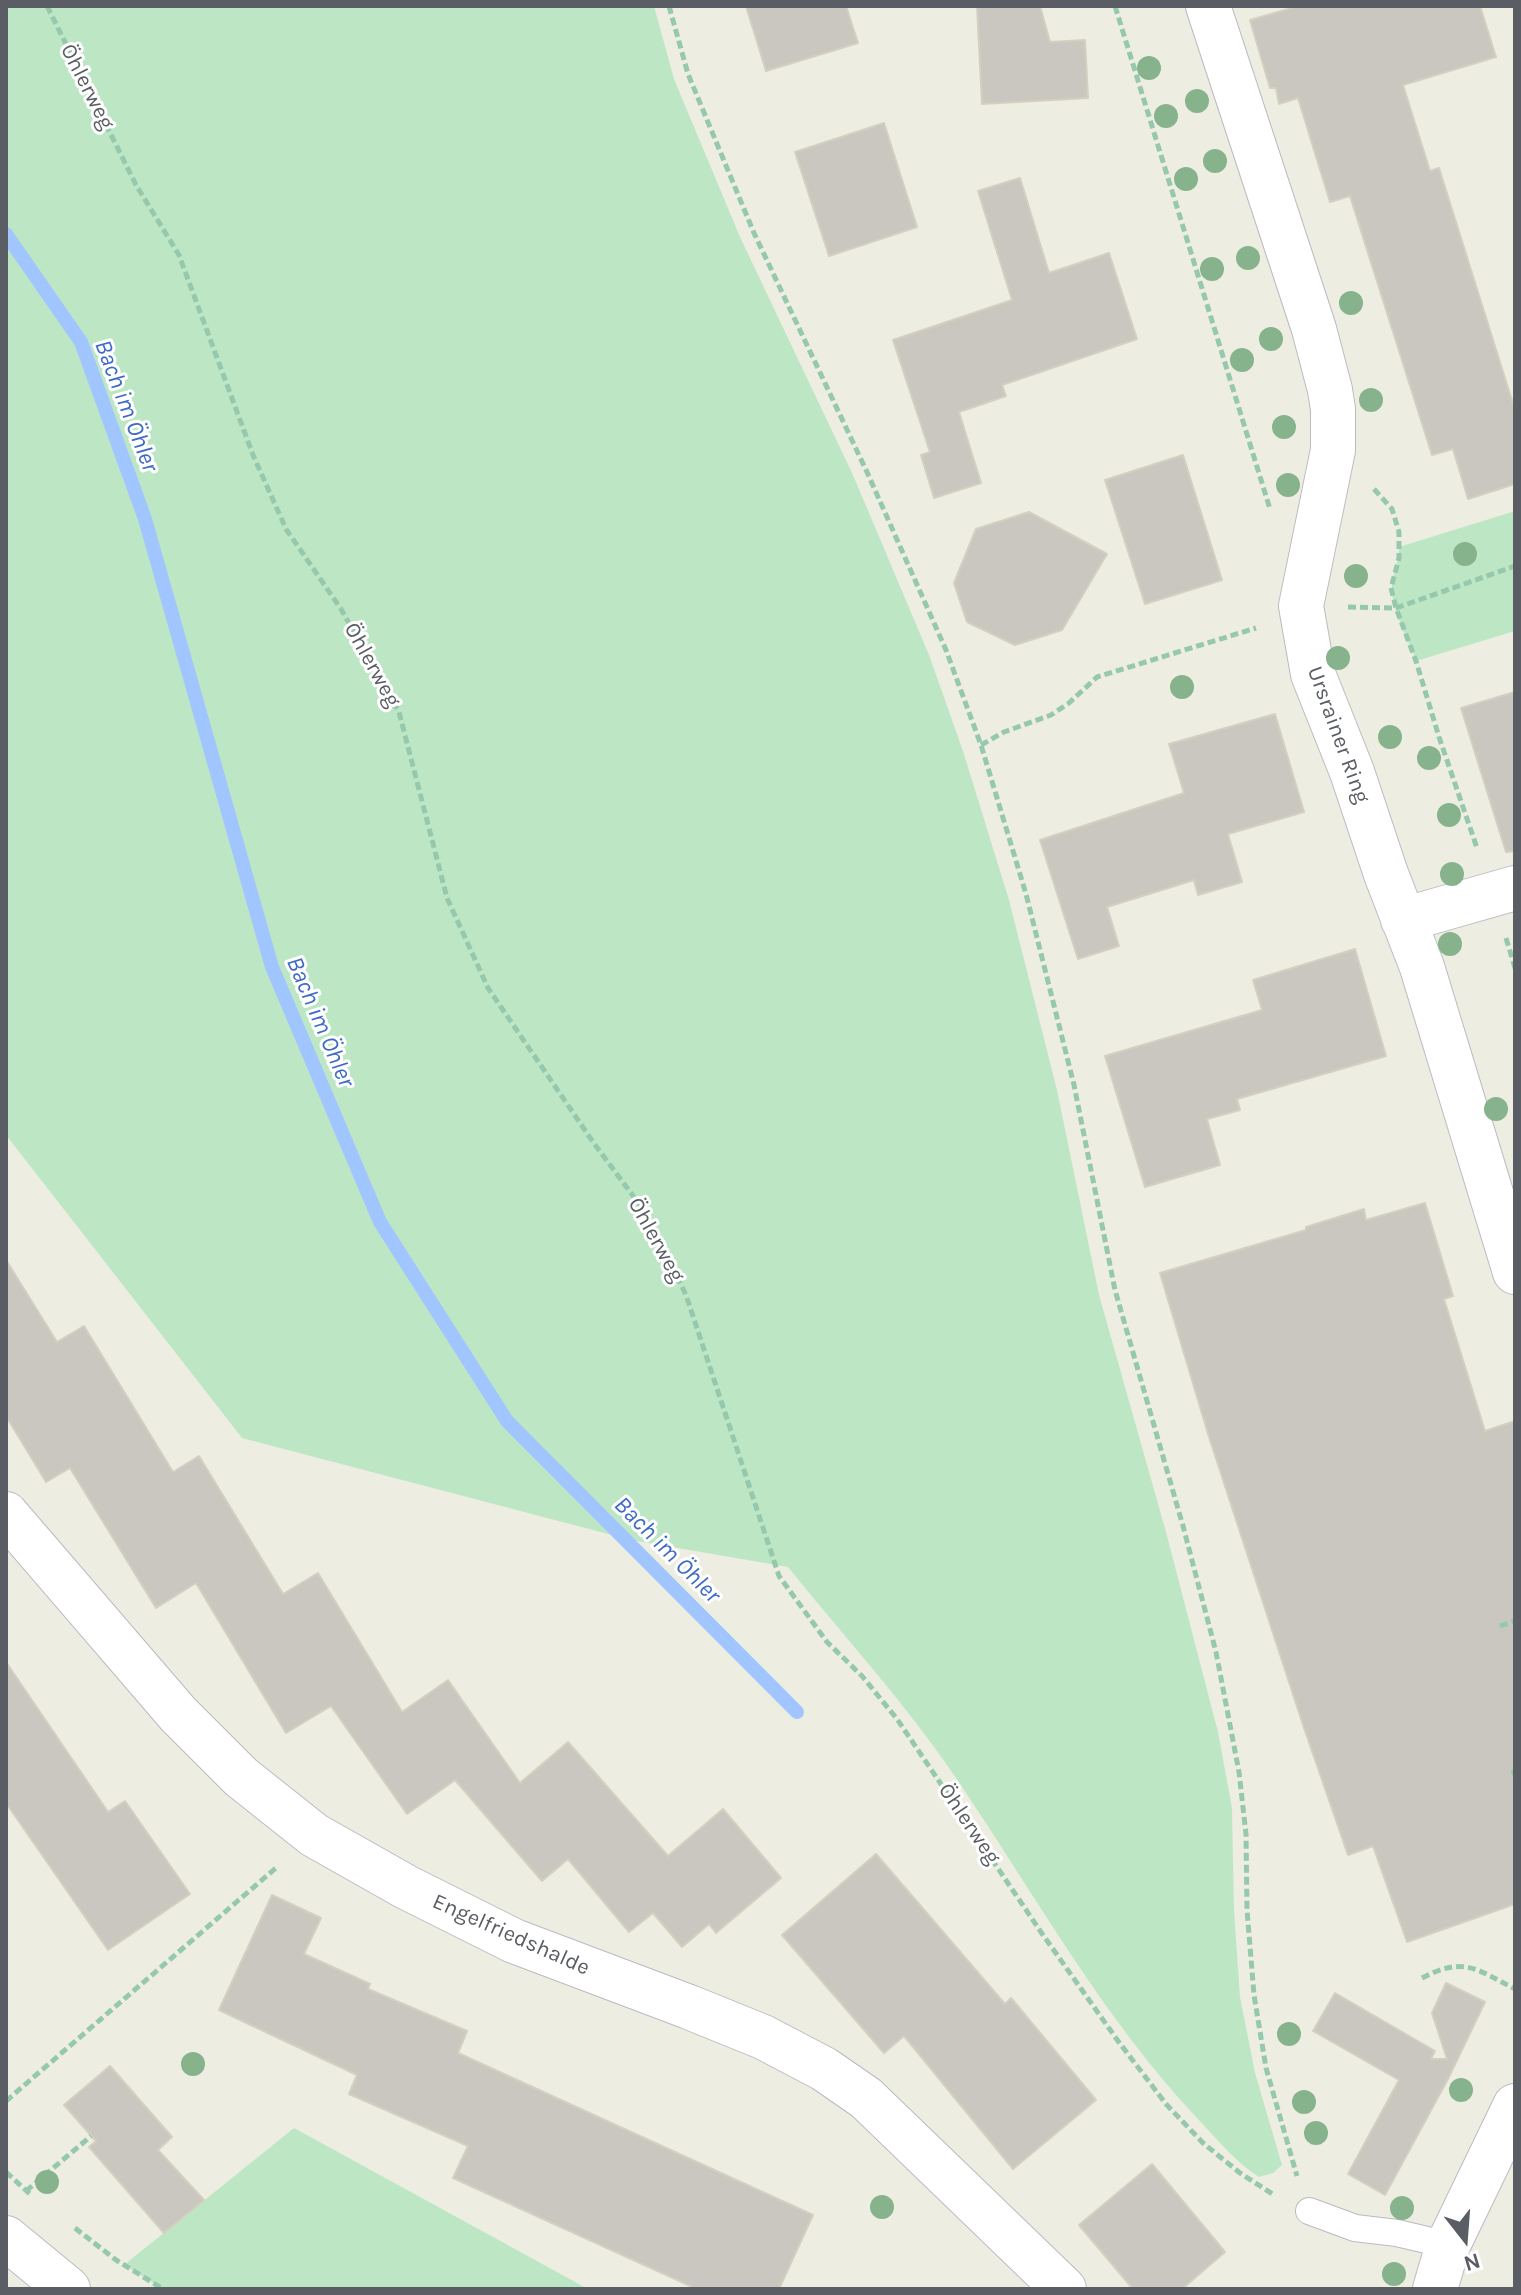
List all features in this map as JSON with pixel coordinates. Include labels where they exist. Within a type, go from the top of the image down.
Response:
[{"type":"street","name":"Ursrainer Ring","points":[[1208,6],[1314,329],[1333,409],[1333,450],[1301,606],[1313,674],[1422,967],[1515,1272]]},
{"type":"street","points":[[1403,920],[1504,892]]},
{"type":"street","name":"Engelfriedshalde","points":[[6,1514],[178,1714],[241,1777],[314,1835],[406,1887],[514,1941],[763,2037],[824,2069],[866,2098],[1064,2289]]},
{"type":"street","points":[[1435,2289],[1448,2245],[1515,2106]]},
{"type":"street","points":[[6,2238],[68,2289]]},
{"type":"lane","points":[[1309,2211],[1355,2228],[1397,2233],[1448,2245]]},
{"type":"path","name":"Öhlerweg","points":[[47,6],[136,185],[179,255],[253,455],[286,529],[341,609],[399,712],[447,898],[488,988],[593,1142],[648,1216],[686,1295],[779,1576],[827,1642],[862,1676],[897,1719],[1043,1935],[1166,2104],[1203,2143],[1240,2173],[1277,2197],[1309,2211]]},
{"type":"path","points":[[669,6],[688,74],[754,233],[867,472],[940,636],[981,745],[1026,894],[1066,1056],[1115,1290],[1216,1652],[1239,1772],[1246,1834],[1247,1910],[1254,1995],[1266,2068],[1309,2211]]},
{"type":"path","points":[[1115,6],[1270,507],[1270,520]]},
{"type":"path","points":[[1333,450],[1392,509],[1399,532],[1399,558],[1391,588],[1396,608],[1439,737],[1504,892],[1515,968]]},
{"type":"path","points":[[981,745],[1004,732],[1051,715],[1097,677],[1273,623],[1301,606],[1396,608],[1515,566]]},
{"type":"path","points":[[1500,1626],[1515,1621]]},
{"type":"path","points":[[6,2101],[314,1835]]},
{"type":"path","points":[[1422,1978],[1442,1967],[1470,1965],[1515,1989]]},
{"type":"path","points":[[26,2191],[91,2136]]},
{"type":"path","points":[[6,2172],[37,2200]]},
{"type":"path","points":[[68,2224],[116,2260],[163,2289]]},
{"type":"green space","points":[[6,6],[654,6],[674,79],[740,237],[853,475],[929,655],[963,751],[1009,900],[1057,1090],[1099,1295],[1218,1732],[1232,1808],[1240,1997],[1255,2073],[1282,2165],[1273,2173],[1259,2177],[1242,2164],[1163,2079],[1071,1955],[939,1753],[788,1567],[631,1540],[242,1438],[6,1135]]},
{"type":"green space","points":[[1515,511],[1515,631],[1416,661],[1392,594],[1399,547]]},
{"type":"green space","points":[[294,2128],[588,2289],[163,2289],[124,2265]]},
{"type":"building","points":[[746,6],[846,6],[858,43],[766,71]]},
{"type":"building","points":[[977,6],[1040,6],[1050,42],[1085,40],[1088,98],[982,104]]},
{"type":"building","points":[[1299,6],[1480,6],[1496,57],[1403,85],[1430,171],[1439,168],[1515,410],[1515,484],[1468,499],[1453,449],[1432,455],[1350,196],[1330,202],[1298,98],[1279,104],[1276,88],[1270,88],[1250,20]]},
{"type":"building","points":[[884,123],[917,227],[829,256],[795,152]]},
{"type":"building","points":[[1020,178],[1049,273],[1109,253],[1137,339],[1002,385],[1006,396],[959,412],[981,483],[934,498],[921,455],[930,452],[893,340],[1012,300],[978,191]]},
{"type":"building","points":[[1183,455],[1222,580],[1145,604],[1105,480]]},
{"type":"building","points":[[1029,512],[1107,554],[1062,630],[1015,645],[967,622],[954,583],[976,529]]},
{"type":"building","points":[[1515,692],[1515,851],[1506,852],[1461,708]]},
{"type":"building","points":[[1275,714],[1304,812],[1228,834],[1242,882],[1198,895],[1194,880],[1107,907],[1119,946],[1078,959],[1040,840],[1184,793],[1169,744]]},
{"type":"building","points":[[1355,949],[1386,1056],[1237,1099],[1240,1110],[1207,1119],[1220,1165],[1145,1187],[1105,1056],[1262,1010],[1253,980]]},
{"type":"building","points":[[1425,1203],[1453,1296],[1444,1299],[1485,1431],[1515,1421],[1515,1904],[1407,1942],[1373,1846],[1348,1855],[1209,1437],[1160,1273],[1306,1230],[1306,1227],[1364,1209],[1366,1220]]},
{"type":"building","points":[[6,1260],[57,1342],[84,1326],[173,1472],[199,1456],[283,1594],[318,1573],[402,1712],[448,1680],[520,1783],[568,1742],[668,1856],[723,1809],[781,1878],[716,1933],[709,1924],[682,1947],[653,1913],[629,1932],[568,1859],[542,1881],[455,1780],[407,1814],[331,1706],[286,1733],[196,1583],[156,1608],[70,1468],[46,1482],[6,1416]]},
{"type":"building","points":[[6,1662],[108,1812],[125,1801],[190,1894],[108,1950],[6,1803]]},
{"type":"building","points":[[876,1854],[1005,2004],[1011,1998],[1096,2100],[1013,2169],[904,2036],[884,2053],[782,1935]]},
{"type":"building","points":[[272,1895],[321,1918],[304,1954],[370,1984],[368,1989],[467,2031],[458,2053],[813,2215],[779,2289],[697,2289],[453,2178],[468,2146],[349,2094],[357,2075],[219,2010]]},
{"type":"building","points":[[1446,1983],[1485,2002],[1448,2079],[1385,2195],[1348,2174],[1399,2080],[1313,2031],[1335,1993],[1435,2051],[1431,2059],[1447,2059],[1432,2013]]},
{"type":"building","points":[[110,2066],[172,2137],[158,2150],[204,2200],[164,2233],[89,2147],[96,2141],[64,2105]]},
{"type":"building","points":[[1152,2164],[1225,2252],[1182,2289],[1133,2289],[1079,2225]]},
{"type":"waterway","name":"Bach im Öhler","points":[[6,234],[81,342],[145,519],[272,967],[380,1222],[507,1421],[797,1712]]}]
